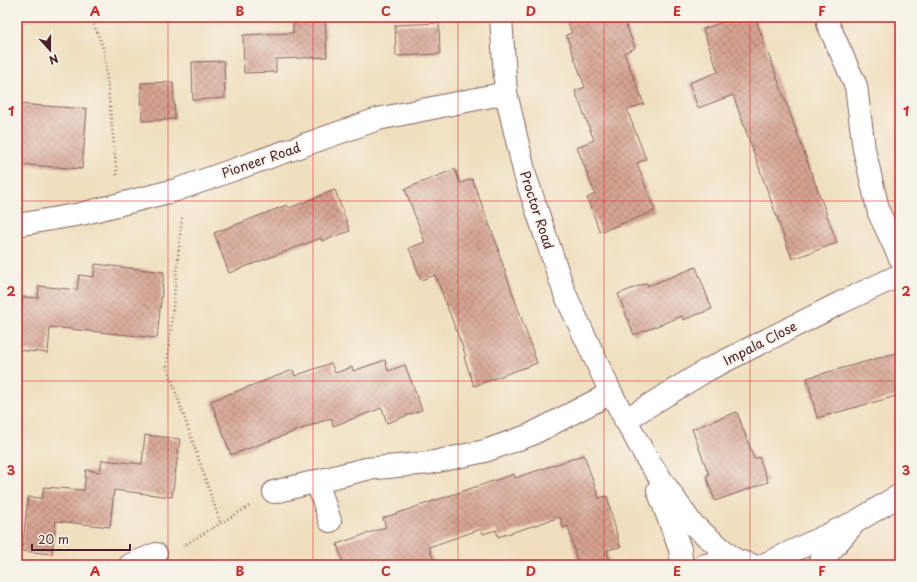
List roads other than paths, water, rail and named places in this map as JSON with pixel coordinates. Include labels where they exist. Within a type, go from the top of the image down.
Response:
[{"type":"street","name":"Proctor Road","points":[[501,17],[506,93],[525,175],[565,294],[611,393],[647,459],[692,524],[743,562]]},
{"type":"street","points":[[828,24],[856,86],[864,149],[879,213],[900,258]]},
{"type":"street","name":"Pioneer Road","points":[[17,226],[81,214],[176,190],[378,119],[506,93]]},
{"type":"street","name":"Impala Close","points":[[625,420],[708,370],[840,303],[900,275]]},
{"type":"street","points":[[274,492],[366,470],[429,463],[485,451],[530,435],[611,393]]},
{"type":"street","name":"Proctor Road","points":[[647,459],[680,549],[682,565]]},
{"type":"street","points":[[317,481],[330,521]]},
{"type":"street","points":[[762,565],[857,521],[900,495]]},
{"type":"street","points":[[818,565],[857,521]]},
{"type":"street","points":[[130,565],[156,554]]},
{"type":"street","points":[[705,565],[743,562]]}]
